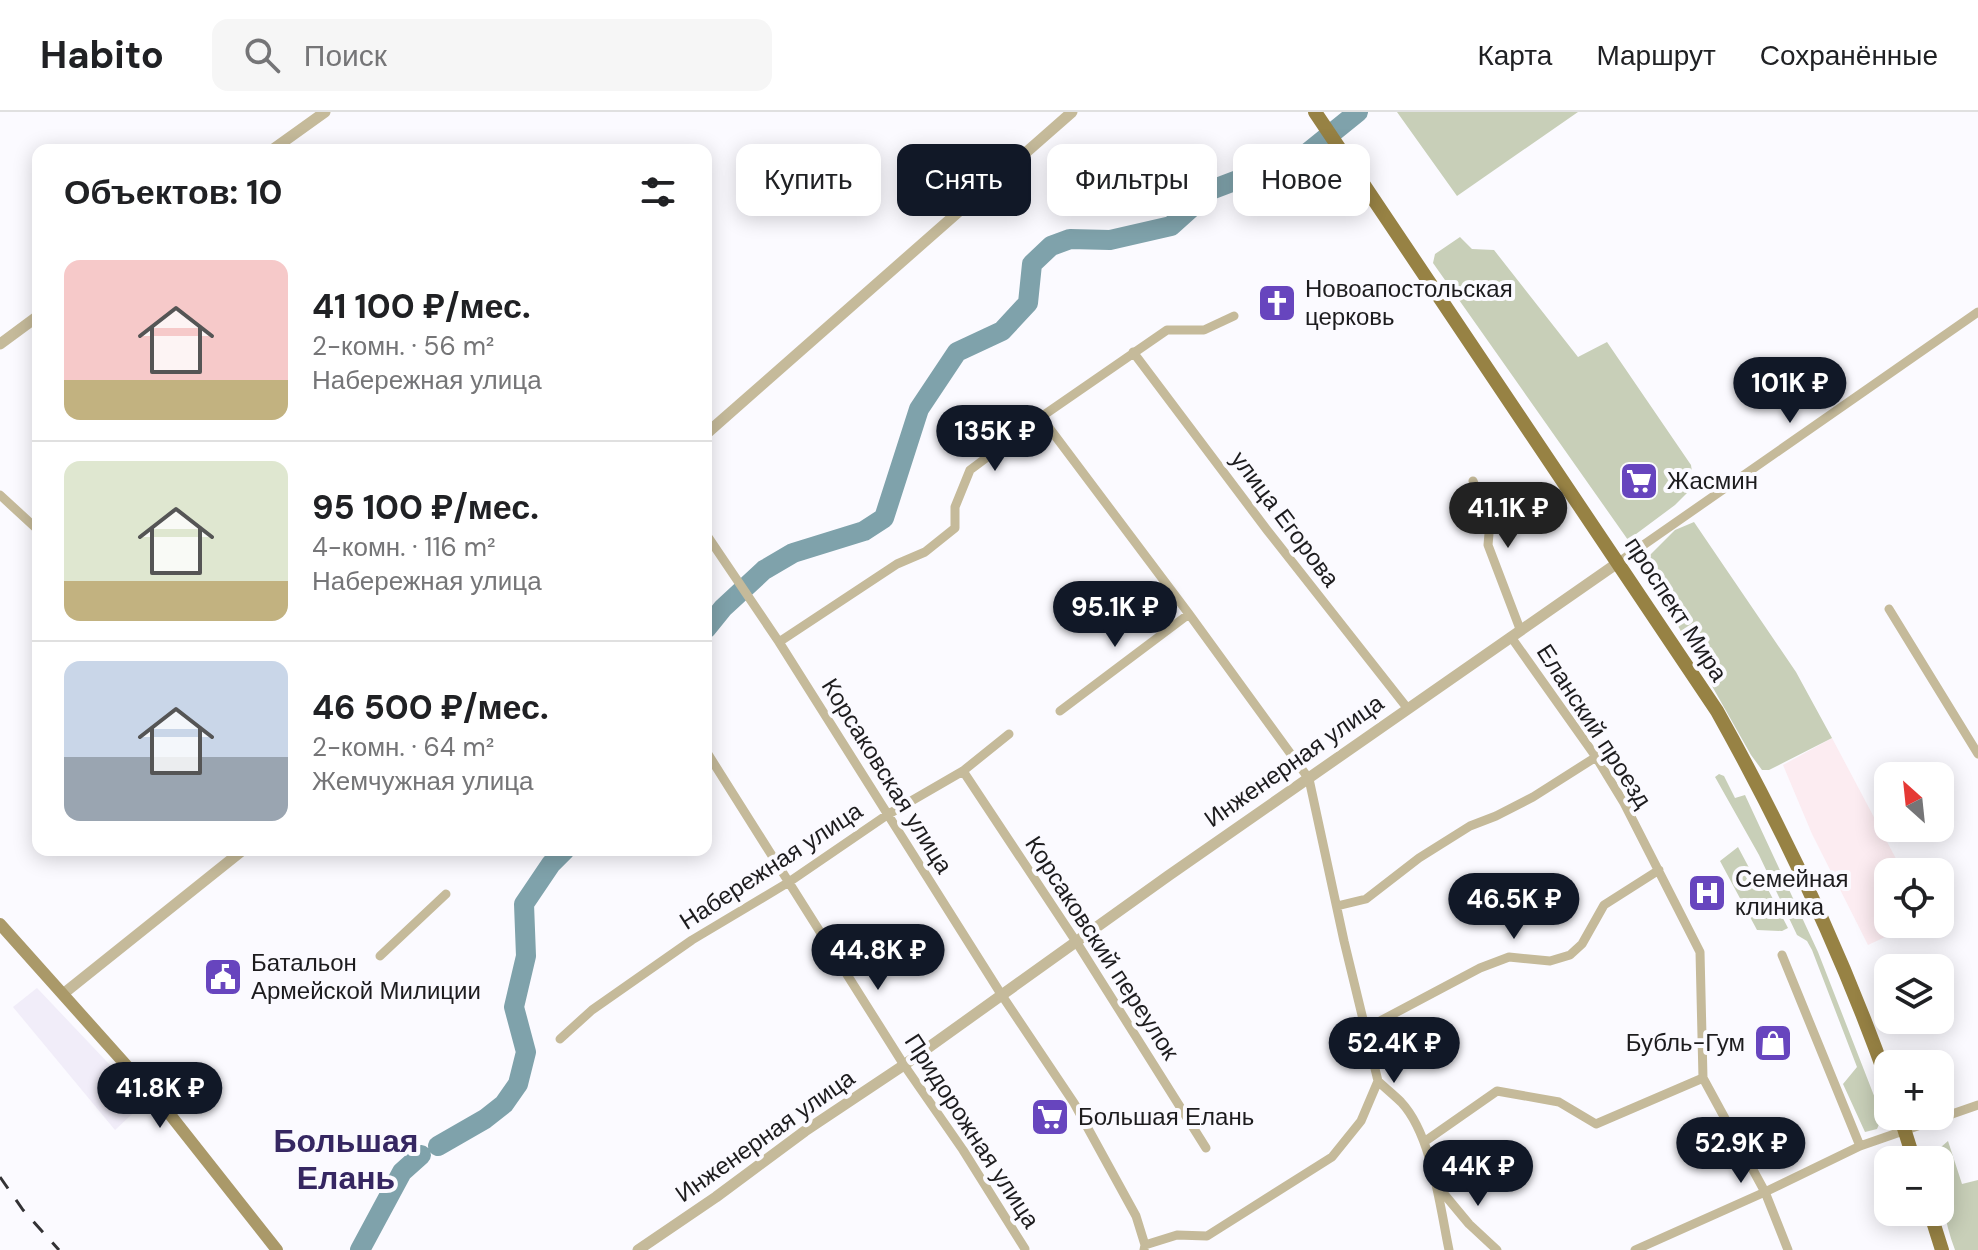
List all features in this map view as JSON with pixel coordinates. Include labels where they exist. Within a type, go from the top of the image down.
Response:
[{"type":"main road","name":"проспект Мира","points":[[1315,112],[1717,711],[1770,804],[1804,875],[1876,1050]]},
{"type":"main road","points":[[0,924],[168,1112],[277,1250]]},
{"type":"main road","points":[[1934,1226],[1942,1250]]},
{"type":"street","points":[[280,144],[325,112]]},
{"type":"street","points":[[712,429],[1072,112]]},
{"type":"street","name":"Инженерная улица","points":[[638,1250],[1168,876],[1978,312]]},
{"type":"street","points":[[779,642],[897,564],[925,552],[955,528],[955,507],[970,470],[1041,417],[1167,330],[1204,330],[1234,316]]},
{"type":"street","points":[[0,344],[32,320]]},
{"type":"street","name":"улица Егорова","points":[[1133,352],[1267,530],[1408,709]]},
{"type":"street","points":[[1041,417],[1309,779],[1378,1081],[1404,1104],[1424,1142],[1438,1186],[1449,1250]]},
{"type":"street","points":[[1473,481],[1490,522],[1488,545],[1516,633]]},
{"type":"street","points":[[0,495],[32,524]]},
{"type":"street","name":"Корсаковская улица","points":[[712,542],[1074,1103],[1132,1207],[1144,1247]]},
{"type":"street","points":[[1889,609],[1978,754]]},
{"type":"street","points":[[1060,711],[1189,614]]},
{"type":"street","name":"Еланский проезд","points":[[1516,633],[1596,757],[1659,870],[1700,952],[1703,1078],[1765,1192],[1788,1250]]},
{"type":"street","name":"Набережная улица","points":[[560,1039],[592,1010],[692,940],[789,882],[887,815],[963,771],[1009,734]]},
{"type":"street","points":[[1337,906],[1366,899],[1419,858],[1470,826],[1533,797],[1596,757]]},
{"type":"street","name":"Придорожная улица","points":[[712,760],[904,1065],[963,1150],[1025,1249]]},
{"type":"street","name":"Корсаковский переулок","points":[[963,771],[1077,943],[1206,1148]]},
{"type":"street","points":[[63,994],[236,856]]},
{"type":"street","points":[[1365,1029],[1480,968],[1509,957],[1550,961],[1570,955],[1582,944],[1604,905],[1659,870]]},
{"type":"street","points":[[380,956],[446,894]]},
{"type":"street","points":[[1782,955],[1860,1146]]},
{"type":"street","points":[[1424,1142],[1497,1091],[1559,1102],[1596,1124],[1703,1078]]},
{"type":"street","points":[[1144,1247],[1177,1235],[1207,1236],[1332,1157],[1361,1121],[1378,1081]]},
{"type":"street","points":[[1954,1111],[1978,1105]]},
{"type":"street","points":[[1635,1250],[1765,1192],[1889,1130]]},
{"type":"street","points":[[1438,1186],[1469,1224],[1497,1250]]},
{"type":"shaded area","points":[[1832,738],[1874,817],[1874,842],[1887,842],[1896,858],[1874,858],[1874,938],[1883,938],[1868,945],[1812,834],[1783,765]]},
{"type":"shaded area","points":[[37,988],[145,1102],[115,1130],[13,1007]]},
{"type":"green space","points":[[1397,112],[1578,112],[1457,196]]},
{"type":"green space","points":[[1460,237],[1472,249],[1494,250],[1578,357],[1607,342],[1691,465],[1694,486],[1675,505],[1628,540],[1433,263],[1435,254]]},
{"type":"green space","points":[[1694,522],[1796,672],[1832,738],[1769,770],[1762,770],[1751,755],[1648,573],[1648,557],[1675,530]]},
{"type":"green space","points":[[1719,774],[1724,776],[1735,798],[1745,795],[1818,952],[1874,1096],[1874,1130],[1865,1132],[1843,1084],[1857,1067],[1812,950],[1807,941],[1797,935],[1759,855],[1715,777]]},
{"type":"green space","points":[[1738,847],[1755,879],[1761,876],[1788,928],[1782,931],[1757,930],[1720,861]]},
{"type":"green space","points":[[1954,1159],[1962,1184],[1978,1180],[1978,1250],[1955,1250],[1948,1228],[1954,1226]]},
{"type":"waterway","points":[[712,622],[764,570],[793,553],[864,531],[884,518],[919,409],[957,352],[1002,331],[1028,303],[1032,264],[1051,246],[1070,239],[1110,240],[1171,226],[1211,190],[1306,154],[1358,112]]},
{"type":"waterway","points":[[438,1146],[485,1119],[504,1104],[518,1084],[526,1052],[514,1007],[526,956],[524,904],[559,856]]},
{"type":"waterway","points":[[360,1250],[402,1172],[421,1155]]},
{"type":"railway","points":[[0,1177],[23,1210],[59,1250]]},
{"type":"place","name":"Новоапостольская церковь","points":[[1277,303]]},
{"type":"place","name":"Жасмин","points":[[1639,481]]},
{"type":"place","name":"Семейная клиника","points":[[1707,893]]},
{"type":"place","name":"Батальон Армейской Милиции","points":[[223,977]]},
{"type":"place","name":"Бубль-Гум","points":[[1773,1043]]},
{"type":"place","name":"Большая Елань","points":[[1050,1117]]},
{"type":"district","name":"Большая Елань","points":[[346,1160]]}]
